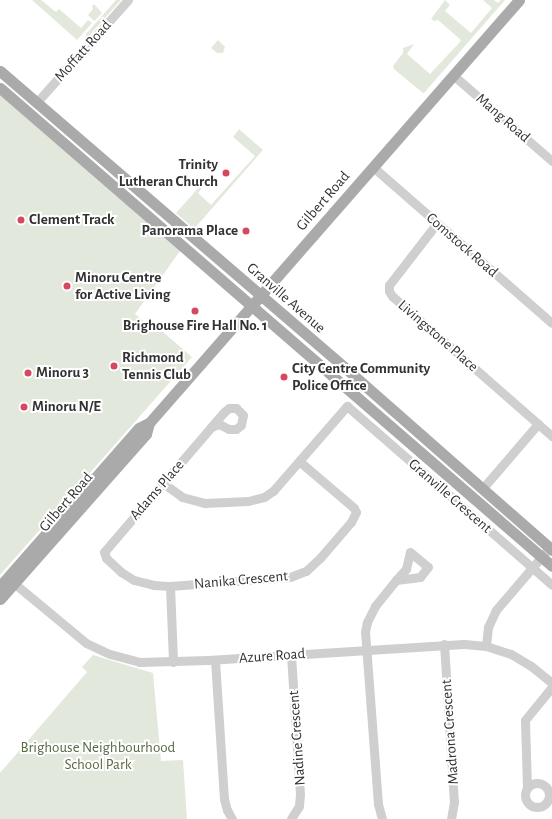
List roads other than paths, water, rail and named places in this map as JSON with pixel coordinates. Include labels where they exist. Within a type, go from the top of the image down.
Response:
[{"type":"main road","name":"Gilbert Road","points":[[0,599],[11,580],[136,432],[149,423],[519,0]]},
{"type":"main road","name":"Granville Avenue","points":[[0,71],[260,295],[550,549]]},
{"type":"main road","name":"Granville Avenue","points":[[0,88],[552,566]]},
{"type":"main road","name":"Gilbert Road","points":[[0,586],[11,580]]},
{"type":"street","name":"Moffatt Road","points":[[37,102],[128,0]]},
{"type":"street","name":"Mang Road","points":[[453,75],[552,161]]},
{"type":"street","name":"Comstock Road","points":[[373,167],[552,323]]},
{"type":"street","name":"Livingstone Place","points":[[437,222],[389,285],[389,291],[392,296],[552,436]]},
{"type":"street","name":"Granville Crescent","points":[[300,461],[347,406],[552,585]]},
{"type":"street","points":[[482,489],[538,424]]},
{"type":"street","name":"Adams Place","points":[[103,554],[105,549],[164,483],[211,427]]},
{"type":"street","points":[[164,483],[182,497],[193,501],[216,504],[248,501],[264,497],[274,491],[300,461]]},
{"type":"street","name":"Nanika Crescent","points":[[103,554],[121,572],[134,580],[154,585],[170,586],[290,577],[306,571],[320,558],[351,522],[356,512],[354,508],[300,461]]},
{"type":"street","points":[[486,646],[488,627],[496,610],[550,549]]},
{"type":"street","name":"Azure Road","points":[[11,580],[61,624],[94,647],[110,654],[139,662],[215,660],[444,644],[486,646],[521,660],[552,683]]},
{"type":"street","points":[[382,819],[378,804],[365,632],[369,616],[375,606],[396,580]]},
{"type":"street","points":[[170,586],[173,662]]},
{"type":"street","name":"Madrona Crescent","points":[[444,644],[454,802],[450,819]]},
{"type":"street","name":"Nadine Crescent","points":[[291,655],[300,794],[299,806],[291,819]]},
{"type":"street","points":[[215,660],[224,800],[232,819]]},
{"type":"street","points":[[527,788],[525,720],[552,688]]},
{"type":"place","name":"Trinity Lutheran Church","points":[[226,173]]},
{"type":"place","name":"Clement Track","points":[[21,220]]},
{"type":"place","name":"Panorama Place","points":[[246,231]]},
{"type":"place","name":"Minoru Centre for Active Living","points":[[67,286]]},
{"type":"place","name":"Brighouse Fire Hall No. 1","points":[[195,311]]},
{"type":"place","name":"Richmond Tennis Club","points":[[114,366]]},
{"type":"place","name":"Minoru 3","points":[[28,373]]},
{"type":"place","name":"City Centre Community Police Office","points":[[284,377]]},
{"type":"place","name":"Minoru N/E","points":[[24,407]]},
{"type":"park label","name":"Brighouse Neighbourhood School Park","points":[[98,756]]}]
